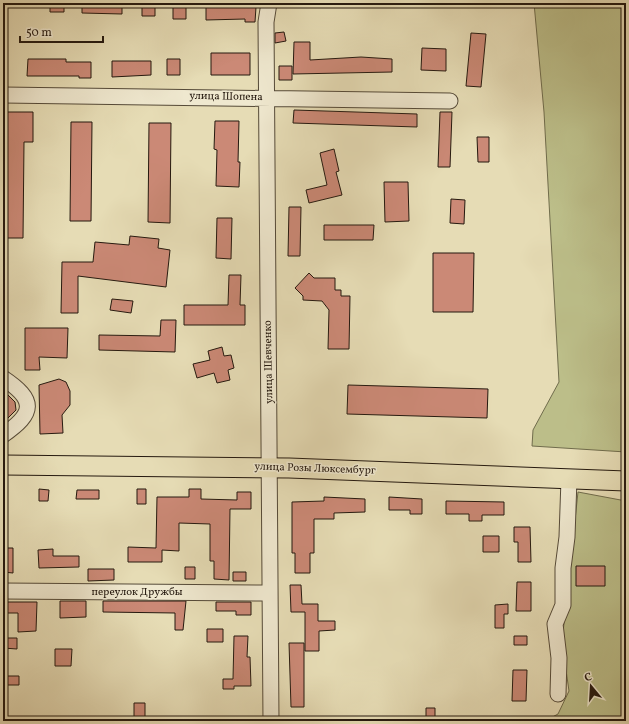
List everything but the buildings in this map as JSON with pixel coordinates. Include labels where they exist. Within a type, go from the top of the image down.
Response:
[{"type":"main road","name":"улица Розы Люксембург","points":[[3,465],[270,468],[626,481]]},
{"type":"street","name":"улица Шевченко","points":[[268,3],[266,22],[266,98],[271,721]]},
{"type":"street","name":"улица Шопена","points":[[3,95],[450,101]]},
{"type":"street","points":[[3,378],[26,397],[28,409],[25,417],[3,435]]},
{"type":"street","points":[[558,694],[559,658],[555,624],[563,605],[562,568],[568,536],[569,479]]},
{"type":"street","name":"переулок Дружбы","points":[[3,591],[270,593]]},
{"type":"green space","points":[[534,3],[626,3],[626,452],[532,446],[533,430],[559,382],[544,112]]},
{"type":"green space","points":[[578,492],[626,501],[626,721],[545,721],[558,714],[569,691],[562,642]]}]
